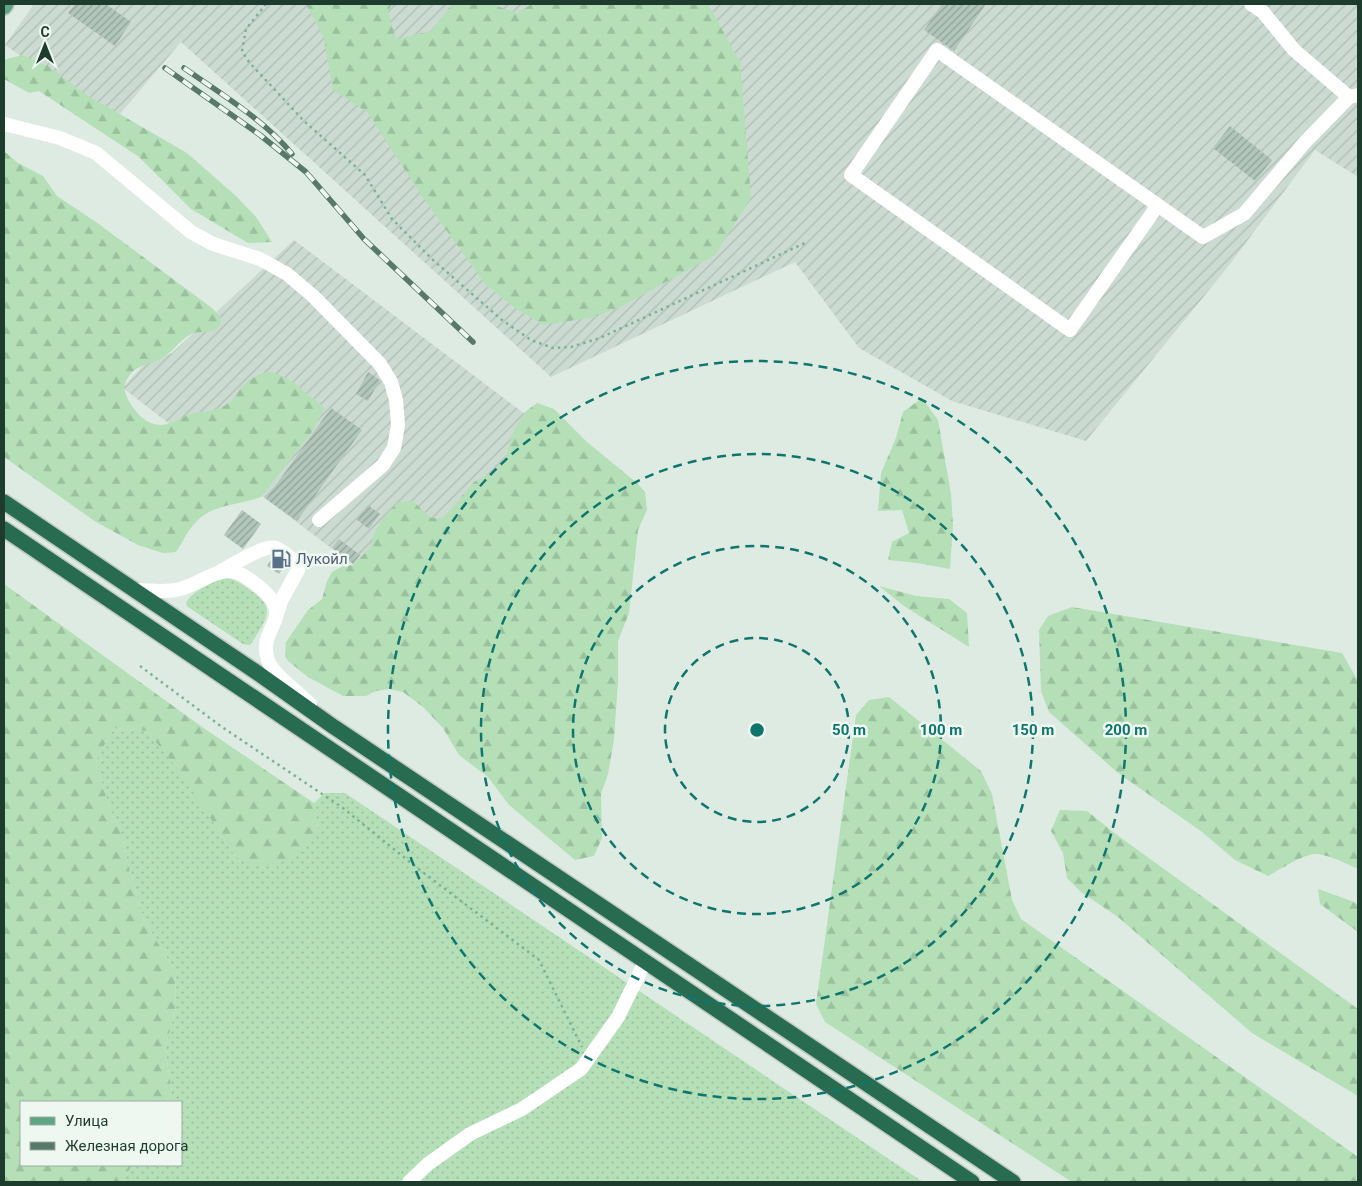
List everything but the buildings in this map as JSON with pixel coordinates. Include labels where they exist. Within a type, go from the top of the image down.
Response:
[{"type":"highway","points":[[4,502],[1013,1182]]},
{"type":"highway","points":[[4,529],[972,1182]]},
{"type":"lane","points":[[1158,205],[1070,330],[851,176],[937,50],[1158,205],[1203,237],[1244,214],[1305,142],[1354,96],[1294,50],[1263,12],[1251,4]]},
{"type":"lane","points":[[4,124],[60,138],[96,153],[191,232],[213,244],[260,259],[287,274],[313,296],[380,364],[391,382],[396,400],[398,425],[394,448],[383,465],[319,520]]},
{"type":"lane","points":[[134,590],[180,590],[266,548],[277,549],[296,562],[298,570],[282,599],[266,641],[266,653],[269,663],[275,671],[334,726]]},
{"type":"lane","points":[[217,573],[240,573],[247,578],[271,597],[276,608],[276,616]]},
{"type":"lane","points":[[410,1182],[428,1164],[470,1134],[522,1109],[581,1069],[618,1017],[645,962]]},
{"type":"path","points":[[266,4],[246,28],[242,50],[249,62],[304,121],[365,175],[392,219],[433,260],[502,320],[531,340],[553,348],[571,347],[600,338],[805,243]]},
{"type":"path","points":[[140,666],[222,727],[342,808],[416,867],[539,960],[588,1060]]},
{"type":"shaded area","points":[[34,4],[1358,4],[1358,177],[1315,150],[1227,268],[1086,441],[952,401],[859,348],[795,262],[551,377],[181,42],[114,121],[5,45]]},
{"type":"shaded area","points":[[294,240],[537,423],[391,593],[123,388],[146,362],[172,353]]},
{"type":"green space","points":[[306,4],[392,4],[388,11],[396,39],[431,31],[452,4],[491,4],[517,13],[532,4],[708,4],[740,62],[751,198],[715,255],[624,305],[595,317],[543,325],[515,308],[485,284],[424,199],[367,112],[333,90],[324,38]]},
{"type":"green space","points":[[22,55],[48,66],[85,94],[187,153],[237,197],[256,217],[272,242],[248,243],[191,209],[139,157],[39,91],[29,93],[4,79],[4,60]]},
{"type":"green space","points":[[4,151],[18,163],[43,176],[57,196],[96,222],[219,315],[221,323],[215,330],[191,334],[163,358],[139,367],[132,372],[125,383],[125,393],[130,403],[142,417],[157,425],[163,425],[191,414],[220,408],[232,400],[250,380],[268,372],[281,375],[289,380],[325,408],[310,435],[261,497],[223,506],[206,514],[191,528],[176,552],[163,553],[138,545],[96,522],[4,457]]},
{"type":"green space","points":[[922,398],[938,420],[951,494],[953,524],[950,569],[888,560],[892,542],[909,533],[902,510],[878,511],[881,473],[896,438],[903,412]]},
{"type":"green space","points":[[537,403],[554,409],[587,442],[637,483],[645,492],[647,510],[638,530],[629,613],[618,641],[618,682],[614,739],[608,774],[601,794],[602,838],[594,856],[575,860],[509,805],[488,777],[459,755],[443,728],[423,707],[403,692],[389,689],[376,691],[366,696],[343,696],[308,677],[288,661],[285,656],[286,642],[308,610],[322,599],[327,581],[332,572],[343,566],[353,565],[362,556],[371,546],[375,531],[385,516],[398,502],[413,501],[431,518],[443,518],[474,482],[494,471],[506,456],[514,430],[525,412]]},
{"type":"green space","points":[[226,578],[244,586],[260,598],[266,606],[267,611],[264,621],[250,645],[243,644],[186,604],[197,591],[215,581]]},
{"type":"green space","points":[[4,584],[205,729],[314,803],[317,829],[307,845],[289,858],[279,862],[258,865],[243,862],[235,856],[181,773],[147,731],[114,728],[96,760],[108,804],[122,835],[144,920],[175,971],[176,1007],[165,1049],[172,1091],[167,1101],[20,1101],[20,1166],[131,1166],[122,1182],[4,1182]]},
{"type":"green space","points":[[879,586],[916,596],[949,599],[967,613],[969,647],[904,606]]},
{"type":"green space","points":[[1072,607],[1342,653],[1358,681],[1358,869],[1330,857],[1314,854],[1297,860],[1268,876],[1235,860],[1202,832],[1118,773],[1049,712],[1041,691],[1039,630],[1048,616]]},
{"type":"green space","points":[[889,697],[981,771],[992,794],[1012,900],[1021,919],[1358,1157],[1358,1182],[1072,1182],[825,1022],[816,1004],[856,715],[869,700]]},
{"type":"green space","points":[[114,728],[147,731],[181,772],[235,856],[318,828],[314,803],[325,793],[345,793],[923,1182],[122,1182],[131,1166],[182,1166],[182,1101],[167,1101],[172,1091],[165,1049],[176,1007],[175,971],[144,920],[122,835],[108,804],[96,760]]},
{"type":"green space","points":[[1060,810],[1087,811],[1117,835],[1358,1009],[1358,1096],[1252,1033],[1118,917],[1081,892],[1067,878],[1063,853],[1051,831]]},
{"type":"green space","points":[[1318,889],[1358,905],[1358,932],[1320,904]]},
{"type":"railway","points":[[165,68],[260,135],[306,172],[364,239],[473,342]]},
{"type":"railway","points":[[184,68],[255,118],[281,141],[292,154]]},
{"type":"place","name":"Лукойл","points":[[281,559]]}]
